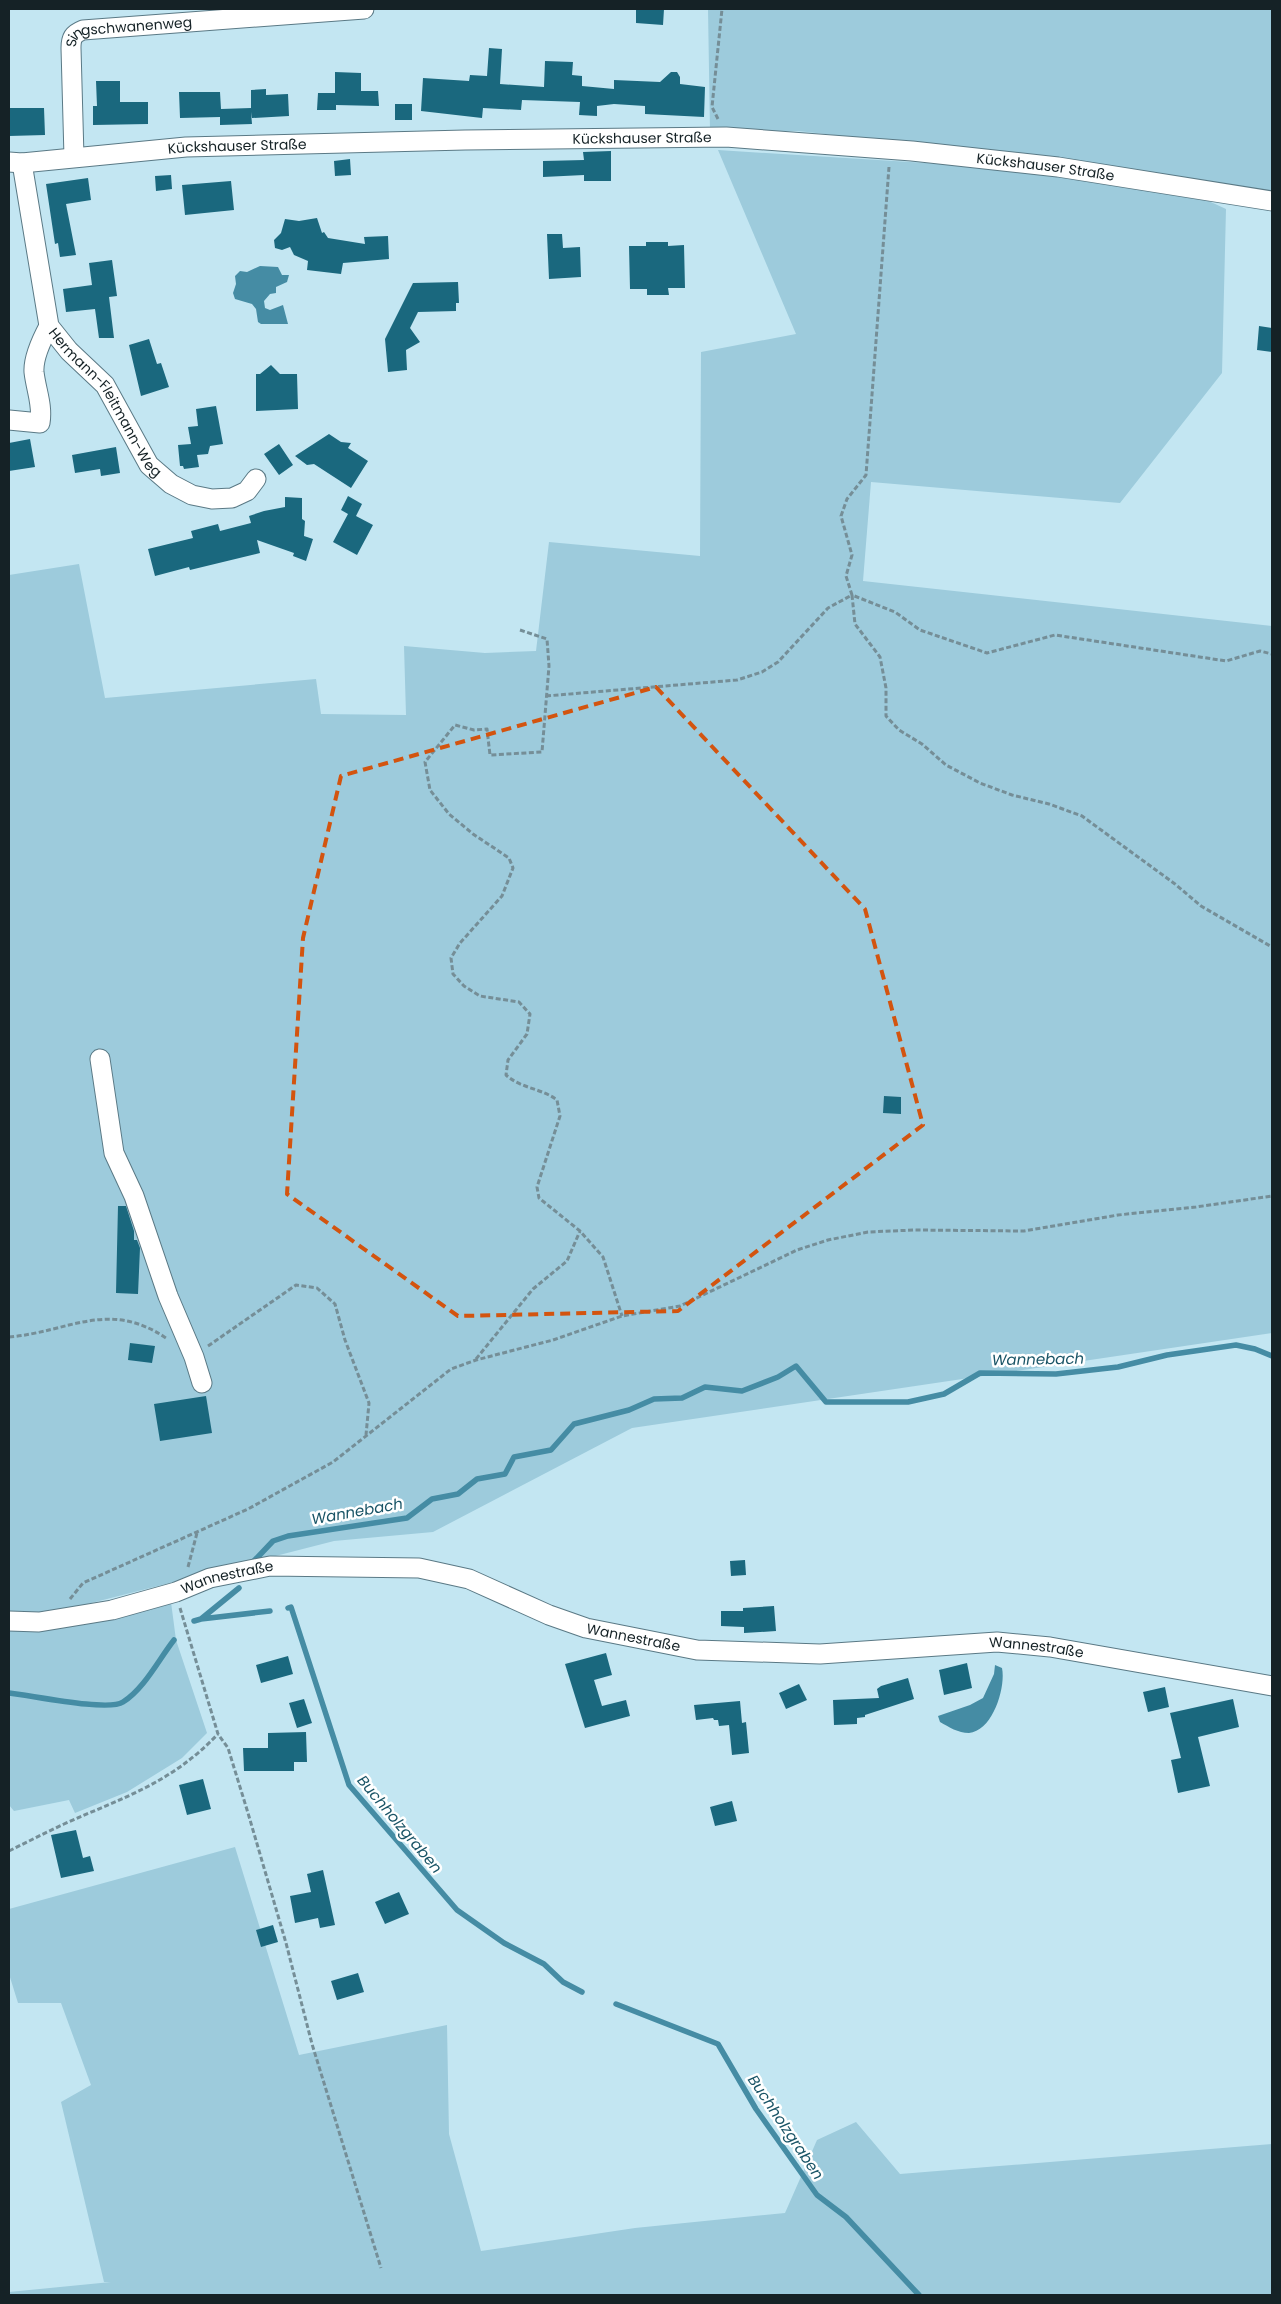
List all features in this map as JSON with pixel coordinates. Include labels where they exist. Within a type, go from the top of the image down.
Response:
[{"type":"street","name":"Singschwanenweg","points":[[74,157],[71,39],[75,34],[83,30],[364,9]]},
{"type":"street","name":"Kückshauser Straße","points":[[15,162],[206,146],[465,140],[726,137],[890,150],[1058,167],[1272,201]]},
{"type":"street","name":"Hermann-Fleitmann-Weg","points":[[15,162],[49,326],[69,351],[105,385],[149,465],[171,484],[192,495],[212,499],[232,498],[247,491],[256,479]]},
{"type":"street","points":[[9,420],[40,423],[42,411],[34,370],[41,341],[49,326]]},
{"type":"street","points":[[100,1059],[114,1153],[134,1196],[168,1296],[194,1357],[202,1383]]},
{"type":"street","name":"Wannestraße","points":[[9,1621],[39,1622],[112,1610],[176,1592],[210,1578],[270,1566],[419,1568],[469,1579],[549,1615],[586,1628],[697,1650],[820,1654],[997,1642],[1050,1647],[1272,1686]]},
{"type":"path","points":[[722,9],[712,107],[726,137]]},
{"type":"path","points":[[890,150],[866,475],[846,499],[842,516],[852,555],[846,576],[852,595],[855,624],[880,658],[886,688],[886,716],[898,730],[922,744],[946,765],[980,783],[1012,795],[1049,804],[1082,816],[1175,884],[1201,906],[1272,947]]},
{"type":"path","points":[[852,595],[895,612],[920,630],[987,653],[1055,635],[1226,661],[1260,651],[1272,654]]},
{"type":"path","points":[[546,696],[737,680],[762,672],[778,662],[828,608],[852,595]]},
{"type":"path","points":[[520,630],[547,639],[549,666],[542,752],[490,755],[487,729],[474,730],[455,725],[425,762],[430,790],[449,814],[473,834],[509,858],[513,868],[502,896],[460,943],[451,958],[453,974],[464,986],[480,996],[518,1002],[530,1014],[527,1034],[508,1060],[506,1075],[516,1084],[532,1090],[546,1091],[557,1100],[560,1116],[538,1186],[539,1198],[580,1231],[603,1257],[622,1316]]},
{"type":"path","points":[[64,1619],[66,1604],[83,1583],[248,1508],[333,1462],[451,1369],[476,1360],[553,1340],[622,1316],[680,1306],[798,1250],[828,1240],[868,1232],[915,1230],[1024,1231],[1118,1215],[1196,1207],[1272,1196]]},
{"type":"path","points":[[476,1360],[533,1289],[567,1261],[580,1231]]},
{"type":"path","points":[[194,1357],[296,1285],[317,1288],[335,1304],[345,1340],[368,1403],[366,1436]]},
{"type":"path","points":[[9,1337],[105,1318],[129,1320],[154,1330],[170,1340]]},
{"type":"path","points":[[197,1532],[192,1558],[176,1592],[218,1734],[228,1748],[248,1813],[286,1943],[312,2044],[381,2268]]},
{"type":"path","points":[[9,1851],[64,1824],[141,1792],[197,1756],[218,1734]]},
{"type":"highlighted area","points":[[656,687],[865,909],[923,1125],[678,1311],[458,1316],[287,1194],[303,938],[341,776]]},
{"type":"shaded area","points":[[708,9],[1272,9],[1272,196],[1200,197],[1226,209],[1222,373],[1120,503],[871,482],[863,581],[1272,626],[1272,1333],[632,1428],[433,1532],[334,1541],[56,1612],[171,1602],[176,1640],[207,1733],[182,1758],[127,1792],[75,1813],[69,1800],[14,1811],[9,1805],[9,575],[79,564],[105,698],[316,679],[321,714],[406,715],[404,646],[485,653],[536,651],[549,542],[700,556],[701,352],[796,334],[718,150],[942,164],[944,147],[798,131],[710,131]]},
{"type":"shaded area","points":[[260,266],[278,267],[282,275],[289,275],[287,282],[276,287],[276,293],[270,294],[264,301],[265,308],[270,310],[283,305],[288,324],[261,324],[258,322],[256,309],[252,304],[235,299],[233,293],[236,284],[235,276],[240,271],[247,272]]},
{"type":"shaded area","points":[[995,1665],[1002,1668],[1002,1686],[996,1707],[985,1725],[977,1730],[965,1733],[940,1722],[938,1716],[970,1705],[983,1698],[994,1674]]},
{"type":"shaded area","points":[[235,1847],[299,2055],[447,2025],[449,2134],[481,2251],[635,2228],[785,2213],[817,2140],[856,2122],[900,2174],[1272,2144],[1272,2295],[9,2295],[9,2292],[111,2282],[104,2282],[61,2102],[91,2085],[61,2003],[18,2003],[9,1974],[9,1909]]},
{"type":"building","points":[[636,9],[664,9],[663,25],[636,23]]},
{"type":"building","points":[[489,48],[502,49],[500,84],[544,87],[545,61],[573,62],[572,75],[582,76],[582,86],[614,89],[614,80],[660,82],[671,72],[677,72],[680,77],[680,84],[705,87],[704,117],[645,114],[645,106],[614,104],[597,106],[597,116],[579,115],[580,102],[522,100],[521,110],[483,108],[482,118],[421,111],[423,78],[469,81],[470,75],[487,76]]},
{"type":"building","points":[[335,72],[361,73],[361,91],[378,91],[379,106],[336,105],[336,110],[317,110],[318,93],[335,93]]},
{"type":"building","points":[[96,81],[120,81],[120,102],[148,102],[148,124],[93,125],[93,106],[97,106]]},
{"type":"building","points":[[266,89],[266,95],[288,94],[289,116],[252,118],[251,112],[252,124],[220,125],[220,117],[180,118],[179,92],[220,92],[221,109],[251,108],[251,90]]},
{"type":"building","points":[[395,104],[412,104],[412,120],[395,120]]},
{"type":"building","points":[[9,108],[44,108],[45,135],[9,136]]},
{"type":"building","points":[[611,151],[611,181],[584,181],[584,175],[543,177],[543,161],[584,160],[583,152]]},
{"type":"building","points":[[350,159],[351,175],[335,176],[334,161]]},
{"type":"building","points":[[171,175],[172,189],[156,191],[155,176]]},
{"type":"building","points":[[88,178],[91,200],[66,204],[76,255],[60,257],[58,243],[55,244],[46,184]]},
{"type":"building","points":[[231,181],[234,210],[185,215],[182,185]]},
{"type":"building","points":[[317,218],[322,233],[324,232],[328,238],[365,244],[364,237],[388,236],[389,259],[343,263],[341,274],[307,270],[308,261],[294,255],[290,247],[282,250],[275,248],[274,240],[281,233],[285,219],[299,221]]},
{"type":"building","points":[[547,234],[562,234],[563,248],[580,247],[581,277],[549,279]]},
{"type":"building","points":[[646,242],[668,242],[668,246],[684,245],[685,288],[668,288],[669,295],[647,295],[647,289],[630,289],[629,246],[646,246]]},
{"type":"building","points":[[112,260],[117,296],[109,297],[114,338],[99,338],[95,309],[66,312],[63,289],[92,285],[89,263]]},
{"type":"building","points":[[458,282],[459,303],[456,303],[456,311],[418,312],[410,328],[420,342],[406,350],[407,370],[388,372],[385,339],[413,283]]},
{"type":"building","points":[[1259,326],[1272,328],[1272,352],[1257,350]]},
{"type":"building","points":[[149,339],[157,364],[161,363],[169,387],[141,396],[129,345]]},
{"type":"building","points":[[271,365],[280,374],[297,374],[298,409],[256,411],[256,374],[260,374]]},
{"type":"building","points":[[216,406],[223,444],[210,446],[208,454],[197,455],[199,467],[184,469],[183,466],[180,466],[178,445],[191,444],[188,427],[198,426],[196,409]]},
{"type":"building","points":[[329,434],[341,442],[351,443],[348,448],[368,461],[351,488],[314,464],[307,465],[295,456]]},
{"type":"building","points":[[30,439],[35,467],[9,471],[9,443]]},
{"type":"building","points":[[279,444],[293,465],[279,475],[264,454]]},
{"type":"building","points":[[116,447],[120,473],[101,476],[100,469],[75,473],[72,455]]},
{"type":"building","points":[[348,496],[362,504],[356,516],[373,525],[357,555],[333,542],[348,514],[341,510]]},
{"type":"building","points":[[285,497],[302,498],[302,519],[305,521],[304,536],[313,539],[306,561],[293,556],[294,553],[257,540],[260,553],[190,570],[189,567],[155,576],[148,549],[193,538],[191,531],[218,524],[220,531],[251,523],[249,516],[285,507]]},
{"type":"building","points":[[884,1096],[901,1097],[901,1114],[883,1113]]},
{"type":"building","points":[[118,1206],[126,1206],[134,1231],[134,1240],[137,1240],[140,1248],[138,1294],[116,1293]]},
{"type":"building","points":[[130,1343],[155,1346],[152,1363],[128,1360]]},
{"type":"building","points":[[206,1396],[212,1433],[160,1441],[154,1404]]},
{"type":"building","points":[[745,1560],[746,1575],[731,1576],[730,1561]]},
{"type":"building","points":[[774,1606],[776,1631],[744,1633],[744,1627],[721,1626],[721,1611],[743,1611],[743,1608]]},
{"type":"building","points":[[606,1653],[612,1675],[594,1680],[602,1706],[626,1700],[630,1716],[585,1728],[565,1664]]},
{"type":"building","points":[[288,1656],[293,1674],[261,1683],[256,1665]]},
{"type":"building","points":[[967,1663],[972,1688],[944,1695],[939,1670]]},
{"type":"building","points":[[908,1678],[914,1699],[865,1715],[865,1717],[857,1718],[857,1724],[834,1725],[833,1700],[879,1698],[877,1689],[881,1686]]},
{"type":"building","points":[[799,1684],[807,1700],[786,1709],[779,1693]]},
{"type":"building","points":[[1165,1687],[1169,1707],[1148,1712],[1143,1692]]},
{"type":"building","points":[[304,1699],[312,1723],[297,1728],[289,1703]]},
{"type":"building","points":[[1233,1699],[1239,1727],[1198,1737],[1210,1786],[1178,1793],[1171,1760],[1181,1758],[1170,1713]]},
{"type":"building","points":[[740,1701],[742,1723],[746,1722],[749,1753],[732,1755],[729,1725],[719,1726],[718,1720],[713,1718],[696,1720],[694,1705]]},
{"type":"building","points":[[306,1732],[307,1762],[294,1762],[294,1771],[244,1771],[243,1748],[268,1748],[268,1733]]},
{"type":"building","points":[[203,1779],[211,1809],[187,1815],[179,1785]]},
{"type":"building","points":[[732,1801],[737,1821],[715,1826],[710,1807]]},
{"type":"building","points":[[76,1830],[83,1858],[90,1856],[94,1871],[61,1878],[51,1835]]},
{"type":"building","points":[[323,1870],[335,1925],[320,1928],[318,1918],[295,1923],[290,1896],[311,1892],[307,1874]]},
{"type":"building","points":[[399,1892],[409,1914],[385,1924],[375,1902]]},
{"type":"building","points":[[273,1925],[278,1942],[261,1947],[256,1930]]},
{"type":"building","points":[[358,1973],[364,1992],[337,2000],[331,1981]]},
{"type":"waterway","name":"Wannebach","points":[[253,1562],[273,1541],[288,1536],[407,1518],[432,1499],[458,1494],[477,1479],[505,1474],[514,1457],[551,1450],[574,1424],[629,1410],[654,1399],[682,1398],[705,1387],[742,1391],[778,1377],[796,1366],[826,1402],[908,1402],[944,1394],[980,1373],[1056,1374],[1118,1367],[1167,1355],[1236,1345],[1255,1349],[1272,1356]]},
{"type":"waterway","name":"Wannebach","points":[[194,1621],[201,1619],[239,1588]]},
{"type":"waterway","name":"Buchholzgraben","points":[[288,1608],[291,1607],[349,1785],[457,1910],[504,1943],[544,1964],[563,1982],[582,1992]]},
{"type":"waterway","name":"Buchholzgraben","points":[[201,1619],[270,1611]]},
{"type":"waterway","name":"Wannebach","points":[[9,1693],[68,1702],[115,1705],[123,1702],[138,1690],[174,1640]]},
{"type":"waterway","name":"Buchholzgraben","points":[[616,2004],[718,2044],[756,2109],[817,2195],[846,2217],[919,2295]]}]
